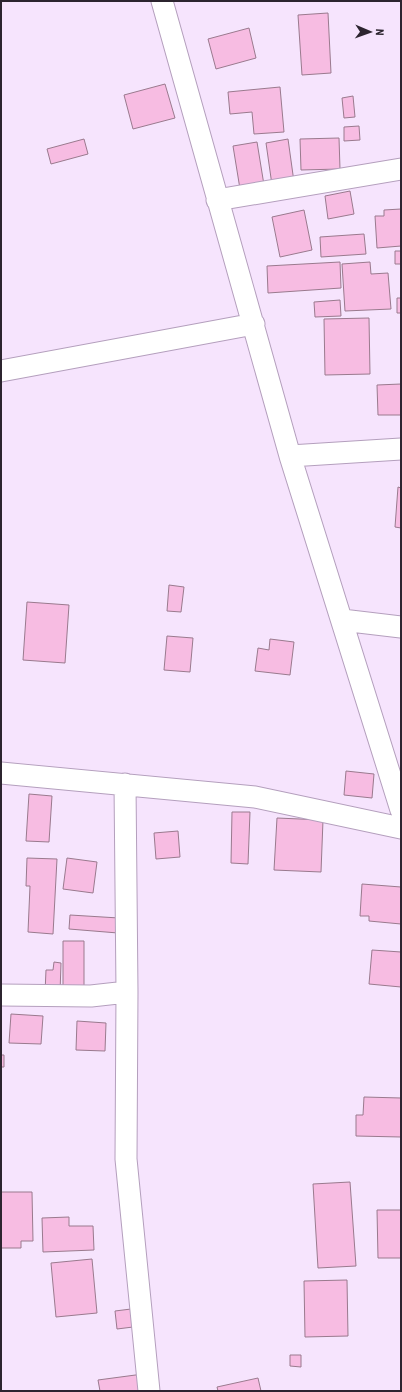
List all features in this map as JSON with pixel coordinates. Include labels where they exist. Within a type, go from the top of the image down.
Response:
[{"type":"street","points":[[162,1],[290,456],[401,810]]},
{"type":"street","points":[[217,200],[401,169]]},
{"type":"street","points":[[1,371],[254,324]]},
{"type":"street","points":[[290,456],[401,449]]},
{"type":"street","points":[[342,620],[401,627]]},
{"type":"street","points":[[1,773],[255,797],[401,828]]},
{"type":"street","points":[[125,784],[127,992],[126,1159],[149,1391]]},
{"type":"street","points":[[1,995],[92,996],[127,992]]},
{"type":"building","points":[[328,13],[331,73],[302,75],[298,15]]},
{"type":"building","points":[[249,28],[256,58],[216,69],[208,39]]},
{"type":"building","points":[[165,84],[175,118],[133,129],[124,95]]},
{"type":"building","points":[[280,87],[284,132],[254,134],[252,112],[230,114],[228,92]]},
{"type":"building","points":[[353,96],[355,117],[344,118],[342,98]]},
{"type":"building","points":[[359,126],[360,140],[344,141],[344,127]]},
{"type":"building","points":[[339,138],[340,169],[301,170],[300,139]]},
{"type":"building","points":[[84,139],[88,154],[51,164],[47,149]]},
{"type":"building","points":[[288,139],[294,182],[272,185],[266,143]]},
{"type":"building","points":[[257,142],[264,185],[240,189],[233,146]]},
{"type":"building","points":[[350,191],[354,214],[328,219],[325,196]]},
{"type":"building","points":[[401,209],[401,246],[377,248],[375,216],[384,216],[384,210]]},
{"type":"building","points":[[304,210],[312,250],[280,257],[272,217]]},
{"type":"building","points":[[364,234],[366,254],[321,257],[320,237]]},
{"type":"building","points":[[395,251],[401,251],[401,264],[395,264]]},
{"type":"building","points":[[340,262],[341,288],[268,293],[267,266]]},
{"type":"building","points":[[370,262],[371,274],[388,273],[391,309],[345,311],[342,264]]},
{"type":"building","points":[[397,298],[401,298],[401,313],[397,313]]},
{"type":"building","points":[[340,300],[341,316],[315,317],[314,302]]},
{"type":"building","points":[[369,318],[370,374],[325,375],[324,319]]},
{"type":"building","points":[[401,384],[401,415],[378,415],[377,385]]},
{"type":"building","points":[[398,487],[401,488],[401,528],[395,527]]},
{"type":"building","points":[[169,585],[184,587],[181,612],[167,611]]},
{"type":"building","points":[[27,602],[69,605],[65,663],[23,660]]},
{"type":"building","points":[[167,636],[193,638],[190,672],[164,670]]},
{"type":"building","points":[[270,639],[294,642],[290,675],[255,671],[258,648],[269,650]]},
{"type":"building","points":[[346,771],[374,774],[372,798],[344,795]]},
{"type":"building","points":[[29,794],[52,796],[49,842],[26,841]]},
{"type":"building","points":[[232,812],[250,812],[248,864],[231,863]]},
{"type":"building","points":[[277,818],[323,820],[321,872],[274,870]]},
{"type":"building","points":[[178,831],[180,857],[156,859],[154,833]]},
{"type":"building","points":[[27,858],[57,859],[53,934],[28,932],[30,886],[26,886]]},
{"type":"building","points":[[67,858],[97,862],[93,893],[63,889]]},
{"type":"building","points":[[362,884],[401,887],[401,924],[369,921],[369,916],[360,916]]},
{"type":"building","points":[[70,915],[119,918],[118,933],[69,929]]},
{"type":"building","points":[[63,941],[84,941],[84,991],[63,991]]},
{"type":"building","points":[[372,950],[401,952],[401,987],[369,984]]},
{"type":"building","points":[[54,962],[61,963],[60,993],[45,993],[46,970],[53,970]]},
{"type":"building","points":[[11,1014],[43,1016],[41,1044],[9,1043]]},
{"type":"building","points":[[77,1021],[106,1023],[105,1051],[76,1050]]},
{"type":"building","points":[[1,1055],[4,1055],[4,1067],[1,1067]]},
{"type":"building","points":[[364,1097],[401,1098],[401,1137],[356,1136],[356,1115],[363,1115]]},
{"type":"building","points":[[350,1182],[356,1266],[318,1268],[313,1184]]},
{"type":"building","points":[[1,1192],[32,1192],[33,1241],[21,1241],[21,1248],[1,1248]]},
{"type":"building","points":[[377,1210],[401,1210],[401,1258],[378,1258]]},
{"type":"building","points":[[69,1217],[69,1226],[93,1226],[94,1250],[43,1252],[42,1218]]},
{"type":"building","points":[[92,1259],[97,1313],[56,1317],[51,1263]]},
{"type":"building","points":[[347,1280],[348,1336],[305,1337],[304,1281]]},
{"type":"building","points":[[139,1308],[141,1326],[117,1329],[115,1311]]},
{"type":"building","points":[[290,1355],[301,1355],[301,1367],[290,1366]]},
{"type":"building","points":[[143,1374],[145,1391],[100,1391],[98,1380]]},
{"type":"building","points":[[258,1378],[261,1391],[218,1391],[217,1387]]}]
